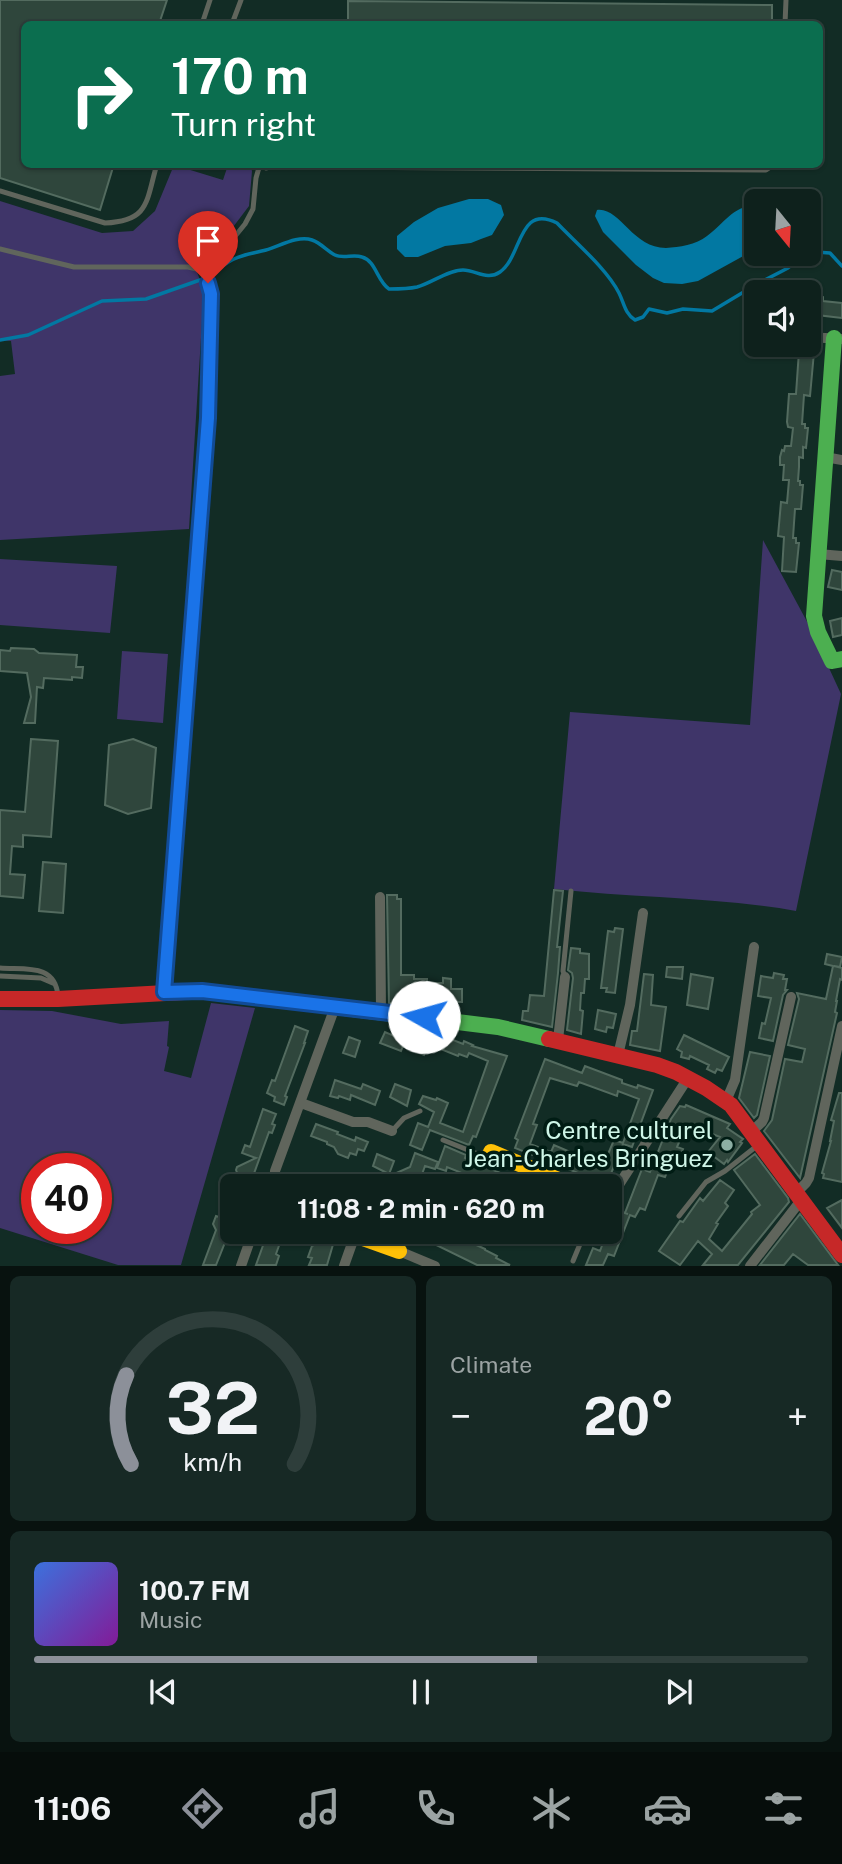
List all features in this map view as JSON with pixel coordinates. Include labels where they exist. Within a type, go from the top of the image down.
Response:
[{"type":"street","points":[[837,660],[818,632],[815,621],[825,457],[838,339]]},
{"type":"street","points":[[825,457],[842,460]]},
{"type":"street","points":[[818,554],[842,556]]},
{"type":"street","points":[[380,897],[380,1012]]},
{"type":"street","points":[[618,1055],[630,1005],[643,913]]},
{"type":"street","points":[[726,1101],[735,1080],[754,947]]},
{"type":"street","points":[[558,1040],[565,977]]},
{"type":"street","points":[[0,999],[57,992],[202,991],[487,1025],[664,1067],[726,1101],[756,1137],[842,1255]]},
{"type":"street","points":[[756,1137],[764,1118],[791,997]]},
{"type":"street","points":[[275,1174],[335,1007]]},
{"type":"street","points":[[750,1265],[806,1183],[842,1027]]},
{"type":"street","points":[[622,1180],[688,1078]]},
{"type":"street","points":[[301,1103],[353,1122],[368,1122],[392,1131]]},
{"type":"street","points":[[491,1152],[546,1174]]},
{"type":"street","points":[[241,1265],[249,1244]]},
{"type":"street","points":[[344,1265],[348,1244]]},
{"type":"street","points":[[378,1244],[435,1265]]},
{"type":"lane","points":[[203,21],[210,0]]},
{"type":"lane","points":[[233,21],[241,0]]},
{"type":"lane","points":[[785,21],[786,0]]},
{"type":"lane","points":[[0,191],[105,223],[118,223],[136,216],[144,209],[156,168]]},
{"type":"lane","points":[[202,272],[214,262],[245,224],[253,209],[259,168]]},
{"type":"lane","points":[[472,168],[769,168]]},
{"type":"lane","points":[[0,249],[74,267],[188,267],[202,272],[211,294],[208,418],[164,992]]},
{"type":"lane","points":[[565,977],[571,891]]},
{"type":"lane","points":[[0,968],[41,971],[49,975],[57,992]]},
{"type":"lane","points":[[0,976],[41,978],[57,992]]},
{"type":"lane","points":[[392,1131],[404,1118],[420,1111]]},
{"type":"lane","points":[[679,1216],[706,1182],[725,1171],[756,1137]]},
{"type":"lane","points":[[443,1140],[478,1154],[491,1152]]},
{"type":"lane","points":[[573,1261],[580,1244]]},
{"type":"shaded area","points":[[173,168],[184,168],[223,180],[227,168],[251,168],[249,206],[221,243],[193,262],[204,290],[189,529],[0,540],[0,376],[15,374],[11,341],[0,340],[0,201],[102,233],[133,231],[155,211]]},
{"type":"shaded area","points":[[763,540],[811,629],[841,694],[796,911],[736,903],[554,889],[570,712],[750,725]]},
{"type":"shaded area","points":[[0,559],[117,566],[110,633],[0,625]]},
{"type":"shaded area","points":[[122,651],[168,654],[163,723],[117,719]]},
{"type":"shaded area","points":[[211,1003],[255,1008],[181,1265],[118,1265],[51,1244],[112,1244],[112,1153],[21,1153],[21,1235],[0,1228],[0,1010],[52,1011],[121,1024],[169,1021],[169,1047],[164,1071],[191,1078]]},
{"type":"water","points":[[469,199],[488,199],[501,205],[504,215],[492,235],[471,243],[445,246],[418,257],[405,257],[397,249],[397,236],[414,222],[438,208]]},
{"type":"water","points":[[744,207],[744,256],[698,281],[682,284],[664,283],[636,265],[603,232],[595,216],[597,210],[605,211],[644,242],[666,248],[698,242]]},
{"type":"building","points":[[0,0],[167,0],[160,21],[21,21],[21,168],[113,168],[100,210],[0,178]]},
{"type":"building","points":[[348,1],[772,5],[772,21],[348,21]]},
{"type":"building","points":[[821,297],[823,301],[842,303],[842,318],[821,315]]},
{"type":"building","points":[[799,357],[814,357],[810,396],[804,395],[802,424],[808,428],[803,458],[799,457],[798,481],[803,485],[801,509],[795,509],[793,538],[799,543],[796,572],[782,571],[784,537],[778,536],[781,502],[787,503],[789,480],[783,480],[784,465],[780,465],[780,457],[785,446],[791,446],[793,428],[788,427],[787,422],[789,394],[796,394]]},
{"type":"building","points":[[832,570],[842,572],[842,590],[828,587]]},
{"type":"building","points":[[842,618],[842,635],[833,637],[830,621]]},
{"type":"building","points":[[11,648],[77,655],[76,667],[83,667],[82,678],[44,678],[43,688],[37,687],[35,723],[24,723],[31,697],[27,673],[0,671],[0,650],[10,651]]},
{"type":"building","points":[[31,739],[58,741],[51,837],[23,835],[23,847],[12,846],[10,874],[25,875],[23,898],[0,896],[0,810],[25,812]]},
{"type":"building","points":[[133,739],[156,748],[151,808],[128,814],[105,805],[109,745]]},
{"type":"building","points":[[43,862],[66,864],[63,913],[39,911]]},
{"type":"building","points":[[554,890],[563,891],[552,1027],[522,1020],[523,1011],[528,1011],[530,995],[544,996]]},
{"type":"building","points":[[387,895],[397,895],[397,899],[401,899],[401,975],[427,979],[427,983],[443,983],[443,978],[451,979],[451,989],[462,989],[462,1002],[409,1001],[409,1006],[389,1003]]},
{"type":"building","points":[[615,928],[623,929],[615,993],[601,988],[608,931],[614,932]]},
{"type":"building","points":[[571,948],[589,954],[589,979],[585,979],[584,993],[581,993],[581,1034],[567,1030],[573,978],[568,970]]},
{"type":"building","points":[[827,954],[842,957],[840,967],[834,966],[842,968],[842,980],[840,979],[837,1013],[800,1178],[764,1131],[772,1120],[785,1059],[802,1062],[805,1049],[788,1045],[799,999],[797,993],[826,999],[833,966],[825,964]]},
{"type":"building","points":[[667,967],[683,967],[682,979],[666,977]]},
{"type":"building","points":[[774,973],[784,975],[783,979],[787,979],[787,990],[783,995],[773,1041],[759,1038],[771,998],[758,996],[761,976],[773,978]]},
{"type":"building","points":[[644,974],[653,975],[651,1005],[666,1007],[660,1051],[630,1045],[632,1031],[637,1031]]},
{"type":"building","points":[[691,974],[713,978],[708,1009],[687,1005]]},
{"type":"building","points":[[598,1010],[616,1014],[613,1028],[607,1027],[606,1032],[595,1029]]},
{"type":"building","points":[[295,1026],[308,1031],[284,1105],[274,1101],[275,1097],[267,1093],[272,1080],[275,1081]]},
{"type":"building","points":[[396,1031],[429,1043],[424,1055],[403,1046],[401,1051],[380,1043],[385,1032],[394,1036]]},
{"type":"building","points":[[684,1035],[729,1057],[722,1071],[717,1069],[715,1073],[707,1069],[709,1065],[690,1056],[689,1059],[681,1057],[682,1052],[677,1049]]},
{"type":"building","points":[[349,1037],[360,1041],[355,1057],[343,1053]]},
{"type":"building","points":[[448,1038],[507,1056],[476,1137],[473,1136],[469,1145],[430,1130],[422,1150],[410,1145],[418,1123],[428,1127],[434,1112],[419,1104],[423,1096],[448,1103],[440,1123],[463,1132],[488,1061],[469,1053],[467,1057],[458,1056],[443,1050]]},
{"type":"building","points":[[750,1052],[770,1056],[757,1115],[754,1118],[739,1098]]},
{"type":"building","points":[[545,1059],[582,1073],[585,1066],[622,1080],[622,1083],[653,1090],[632,1147],[623,1144],[611,1174],[580,1174],[515,1148],[518,1140],[515,1138]],"holes":[[[550,1078],[577,1086],[579,1082],[617,1096],[618,1091],[639,1099],[623,1143],[614,1140],[603,1166],[554,1145],[551,1152],[530,1144],[537,1125],[533,1124]]]},
{"type":"building","points":[[335,1080],[361,1089],[363,1084],[380,1091],[375,1105],[351,1095],[350,1100],[330,1096]]},
{"type":"building","points":[[395,1084],[411,1090],[407,1106],[390,1097]]},
{"type":"building","points":[[839,1093],[842,1093],[842,1182],[823,1178],[822,1173],[831,1141],[834,1121],[831,1120]]},
{"type":"building","points":[[686,1105],[730,1124],[727,1128],[743,1139],[740,1142],[742,1143],[724,1164],[708,1152],[720,1137],[687,1124],[677,1147],[683,1149],[679,1159],[673,1157],[665,1177],[658,1175],[645,1210],[640,1208],[635,1217],[630,1215],[622,1236],[622,1212],[628,1214],[625,1213],[642,1169],[650,1172],[671,1119],[680,1106]]},
{"type":"building","points":[[263,1109],[276,1114],[272,1124],[275,1125],[272,1133],[269,1132],[254,1174],[238,1174],[237,1167],[256,1158],[242,1153],[245,1145],[250,1147]]},
{"type":"building","points":[[316,1124],[355,1141],[356,1137],[368,1142],[364,1151],[358,1149],[356,1155],[350,1153],[348,1158],[338,1154],[327,1142],[311,1136]]},
{"type":"building","points":[[445,1146],[503,1174],[464,1174],[447,1167],[446,1171],[437,1168]]},
{"type":"building","points":[[415,1153],[438,1162],[435,1169],[425,1166],[422,1174],[394,1174],[410,1167]]},
{"type":"building","points":[[377,1154],[394,1161],[389,1174],[373,1166]]},
{"type":"building","points":[[755,1154],[789,1202],[738,1265],[703,1265],[712,1254],[698,1241],[680,1265],[659,1251],[680,1221],[683,1222],[700,1198],[703,1201],[720,1180],[734,1190],[725,1203],[728,1206],[709,1239],[722,1251],[751,1212],[760,1205],[734,1170]]},
{"type":"building","points":[[842,1200],[842,1228],[827,1208]]},
{"type":"building","points":[[800,1214],[838,1265],[808,1265],[793,1254],[784,1265],[760,1265]]},
{"type":"building","points":[[216,1216],[220,1217],[220,1244],[224,1244],[216,1265],[203,1265],[216,1230],[213,1224]]},
{"type":"building","points":[[264,1244],[280,1244],[276,1265],[256,1265]]},
{"type":"building","points":[[333,1244],[327,1265],[309,1265],[312,1258],[308,1257],[312,1246]]},
{"type":"building","points":[[434,1244],[474,1244],[510,1265],[477,1265]]},
{"type":"building","points":[[603,1244],[619,1244],[614,1256],[608,1254],[603,1265],[586,1265],[593,1248],[600,1251]]},
{"type":"waterway","points":[[212,273],[238,257],[307,239],[338,256],[359,256],[367,259],[389,289],[407,289],[457,271],[468,270],[491,275],[500,272],[507,265],[528,226],[535,220],[544,219],[557,223],[599,266],[614,284],[627,311],[635,320],[643,317],[649,309],[667,313],[683,309],[712,311],[788,268],[803,256],[816,252],[830,253],[842,266]]},
{"type":"waterway","points":[[0,340],[28,335],[102,301],[146,299],[200,280]]},
{"type":"traffic: fast","points":[[834,338],[814,616],[818,632],[832,661],[842,659]]},
{"type":"traffic: fast","points":[[263,998],[498,1027],[549,1039]]},
{"type":"traffic: slow","points":[[491,1152],[544,1174]]},
{"type":"traffic: slow","points":[[379,1244],[399,1251]]},
{"type":"traffic: jam","points":[[0,999],[58,999],[202,991],[263,998]]},
{"type":"traffic: jam","points":[[549,1039],[657,1065],[706,1088],[731,1105],[842,1255]]},
{"type":"place","name":"Centre culturel Jean-Charles Bringuez","points":[[727,1145]]},
{"type":"route","points":[[208,283],[211,294],[208,418],[164,992],[202,991],[424,1017]]}]
